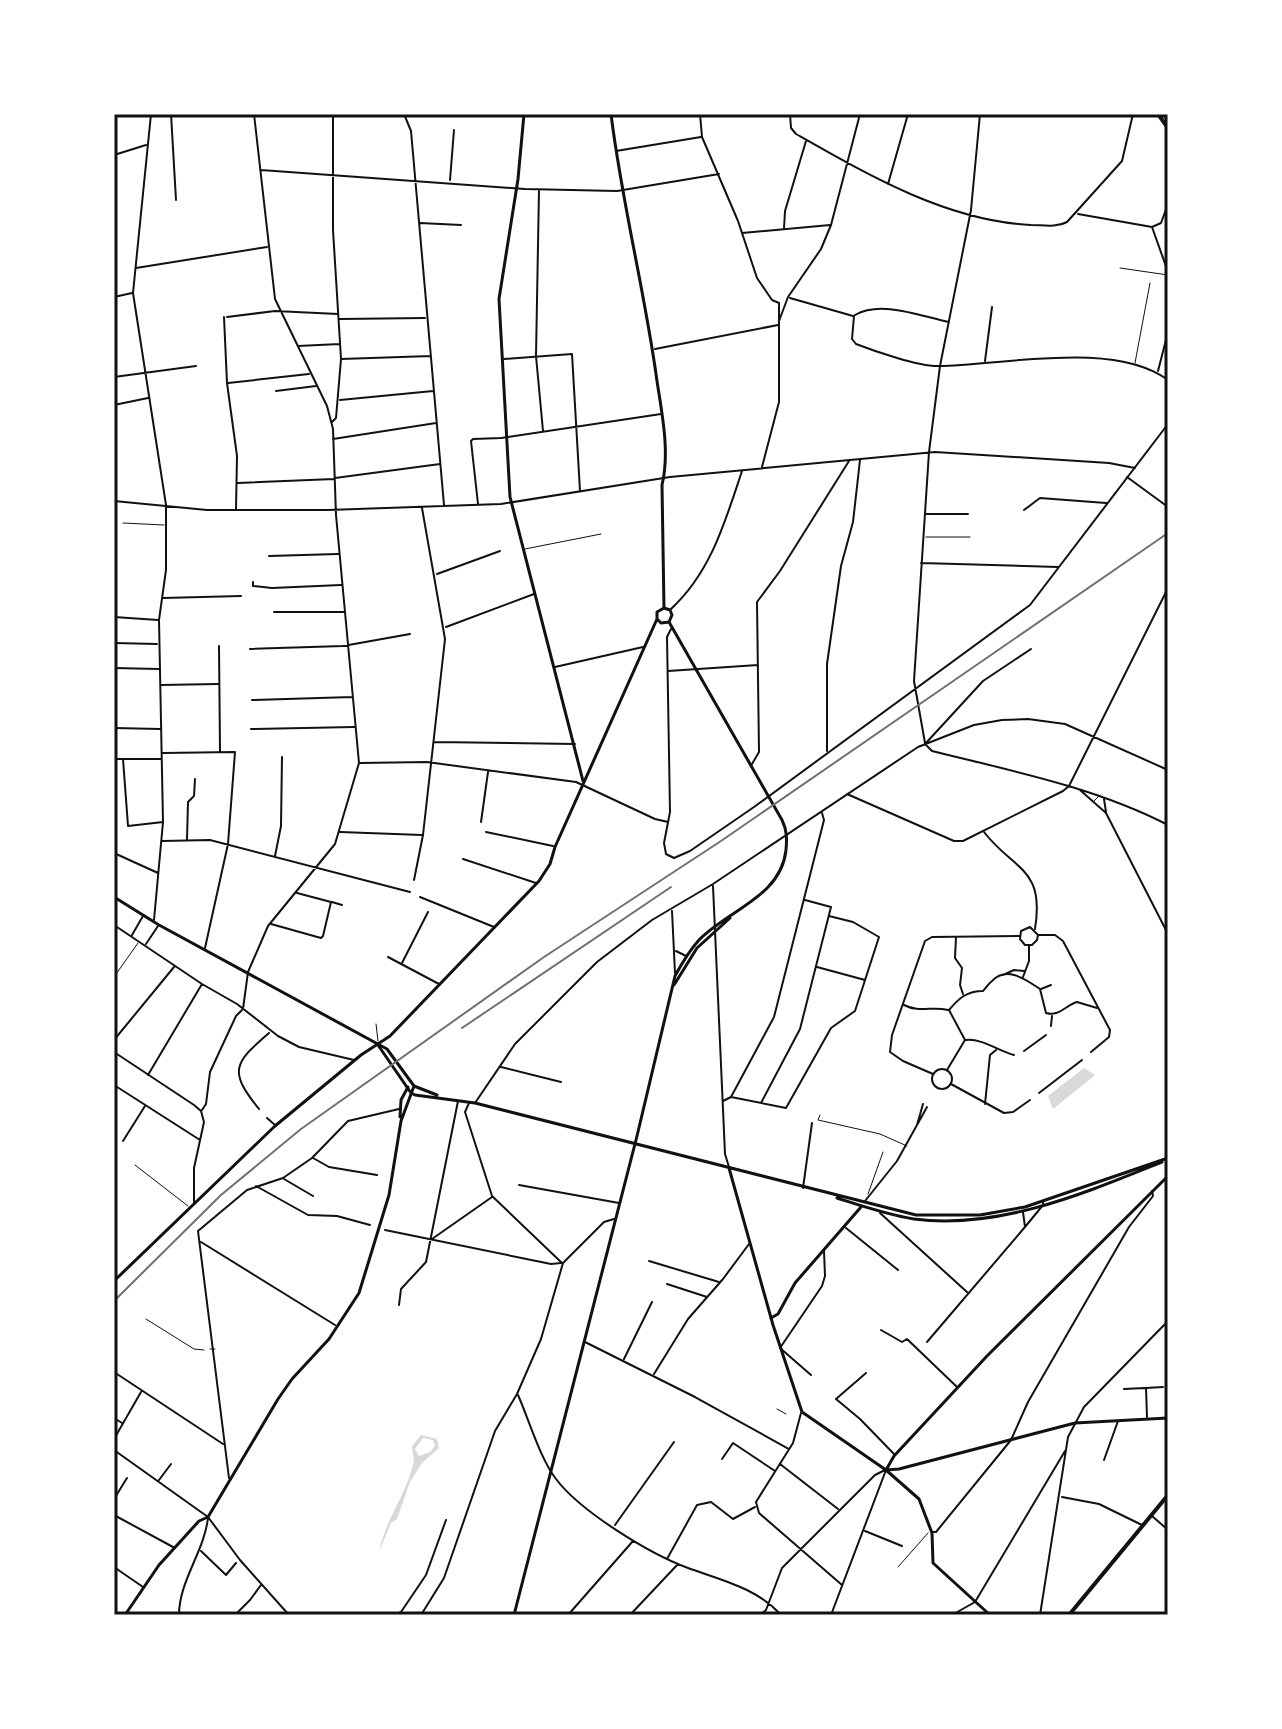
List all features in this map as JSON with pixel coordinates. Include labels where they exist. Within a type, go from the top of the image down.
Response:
[{"type":"main road","points":[[524,114],[499,299],[510,503],[584,785]]},
{"type":"main road","points":[[611,114],[615,151],[654,349],[662,414],[664,608]]},
{"type":"main road","points":[[1161,114],[1167,123]]},
{"type":"main road","points":[[114,1281],[275,1126],[355,1060],[390,1036],[537,883],[550,864],[657,619],[657,612],[664,608],[670,610],[672,628],[782,820],[787,834],[786,854],[772,884],[700,939],[675,976],[514,1615]]},
{"type":"main road","points":[[657,619],[661,623],[669,622]]},
{"type":"main road","points":[[114,897],[159,925],[387,1049],[413,1085],[440,1096]]},
{"type":"main road","points":[[670,994],[689,958],[716,928]]},
{"type":"main road","points":[[378,1045],[411,1093],[475,1103],[916,1215],[947,1217],[1024,1209]]},
{"type":"main road","points":[[401,1121],[399,1109],[407,1088],[413,1085]]},
{"type":"main road","points":[[125,1615],[174,1548],[199,1521],[208,1517],[292,1379],[339,1327],[359,1293],[389,1195],[401,1121],[413,1085]]},
{"type":"main road","points":[[863,1204],[914,1219],[946,1220],[1024,1209],[1168,1159]]},
{"type":"main road","points":[[729,1168],[771,1318],[802,1412],[886,1470],[919,1499],[932,1533],[933,1563],[990,1615]]},
{"type":"main road","points":[[886,1470],[893,1457],[957,1388],[1168,1176]]},
{"type":"main road","points":[[771,1318],[778,1314],[795,1283],[863,1204]]},
{"type":"main road","points":[[886,1470],[1075,1423],[1168,1418]]},
{"type":"main road","points":[[1069,1615],[1168,1495]]},
{"type":"street","points":[[151,114],[133,293],[166,505],[166,570],[159,620],[163,822],[154,922]]},
{"type":"street","points":[[171,114],[176,200]]},
{"type":"street","points":[[201,1111],[206,1104],[210,1072],[236,1016],[243,1009],[248,972],[270,924],[335,844],[359,763],[335,509],[332,422],[275,299],[254,114]]},
{"type":"street","points":[[332,422],[336,418],[341,359],[332,175],[333,114]]},
{"type":"street","points":[[404,114],[411,131],[444,506]]},
{"type":"street","points":[[700,114],[702,137],[757,278],[772,300],[786,303]]},
{"type":"street","points":[[790,114],[791,128],[807,140],[888,185],[1000,223],[1058,226],[1065,224],[1076,213],[1122,161],[1133,114]]},
{"type":"street","points":[[780,323],[788,297],[821,249],[831,225],[860,114]]},
{"type":"street","points":[[888,185],[908,114]]},
{"type":"street","points":[[980,114],[970,214],[940,366],[929,452],[914,688],[925,744],[932,751],[1069,786],[1103,800],[1113,800],[1168,825]]},
{"type":"street","points":[[450,182],[454,130]]},
{"type":"street","points":[[615,151],[702,137]]},
{"type":"street","points":[[784,229],[785,211],[807,140]]},
{"type":"street","points":[[114,155],[148,145]]},
{"type":"street","points":[[260,170],[516,188],[623,190],[719,174]]},
{"type":"street","points":[[539,189],[536,356],[543,431]]},
{"type":"street","points":[[1076,213],[1152,227],[1163,224],[1168,204]]},
{"type":"street","points":[[419,223],[461,225]]},
{"type":"street","points":[[742,233],[831,225]]},
{"type":"street","points":[[1152,227],[1168,274]]},
{"type":"street","points":[[135,268],[269,247]]},
{"type":"street","points":[[114,297],[133,293]]},
{"type":"street","points":[[788,297],[845,315],[883,309],[949,322]]},
{"type":"street","points":[[779,303],[788,297]]},
{"type":"street","points":[[762,468],[779,402],[779,303]]},
{"type":"street","points":[[985,363],[992,307]]},
{"type":"street","points":[[236,510],[237,456],[227,383],[226,317],[280,312],[338,314]]},
{"type":"street","points":[[854,316],[852,339],[856,344],[940,366],[1107,358],[1158,372],[1168,380]]},
{"type":"street","points":[[338,319],[428,318]]},
{"type":"street","points":[[654,349],[780,323]]},
{"type":"street","points":[[1158,372],[1168,332]]},
{"type":"street","points":[[297,346],[340,344]]},
{"type":"street","points":[[502,359],[572,354],[580,492]]},
{"type":"street","points":[[341,359],[432,356]]},
{"type":"street","points":[[114,377],[196,366]]},
{"type":"street","points":[[227,383],[311,374]]},
{"type":"street","points":[[276,391],[317,386]]},
{"type":"street","points":[[338,400],[435,390]]},
{"type":"street","points":[[114,405],[149,398]]},
{"type":"street","points":[[478,504],[471,441],[662,414]]},
{"type":"street","points":[[333,439],[438,423]]},
{"type":"street","points":[[672,628],[667,637],[669,820],[665,852],[671,858],[682,856],[1030,605],[1168,424]]},
{"type":"street","points":[[114,501],[207,510],[510,503],[664,479],[929,452],[1109,463],[1135,468]]},
{"type":"street","points":[[827,752],[827,664],[841,566],[853,522],[860,459]]},
{"type":"street","points":[[751,765],[759,752],[757,602],[850,460]]},
{"type":"street","points":[[237,483],[334,479],[441,464]]},
{"type":"street","points":[[670,610],[689,592],[718,543],[742,470]]},
{"type":"street","points":[[1127,477],[1168,507]]},
{"type":"street","points":[[1024,510],[1040,498],[1107,504]]},
{"type":"street","points":[[414,880],[423,835],[445,627],[422,507]]},
{"type":"street","points":[[925,514],[968,514]]},
{"type":"street","points":[[435,574],[500,551]]},
{"type":"street","points":[[269,556],[339,554]]},
{"type":"street","points":[[921,563],[1059,568]]},
{"type":"street","points":[[253,582],[253,586],[272,588],[342,585]]},
{"type":"street","points":[[847,794],[954,841],[963,841],[1063,791],[1069,786],[1168,588]]},
{"type":"street","points":[[445,627],[535,593]]},
{"type":"street","points":[[162,598],[241,596]]},
{"type":"street","points":[[274,612],[345,612]]},
{"type":"street","points":[[114,617],[159,620]]},
{"type":"street","points":[[250,649],[348,645],[410,634]]},
{"type":"street","points":[[114,643],[159,644]]},
{"type":"street","points":[[219,646],[220,752]]},
{"type":"street","points":[[554,668],[643,646]]},
{"type":"street","points":[[925,744],[983,681],[1031,649]]},
{"type":"street","points":[[667,671],[758,665]]},
{"type":"street","points":[[114,668],[160,669]]},
{"type":"street","points":[[161,685],[220,684]]},
{"type":"street","points":[[252,700],[353,697]]},
{"type":"street","points":[[475,1103],[515,1044],[597,962],[652,920],[713,884],[918,747],[974,725],[1028,719],[1065,724],[1168,770]]},
{"type":"street","points":[[942,725],[948,734]]},
{"type":"street","points":[[251,729],[355,727]]},
{"type":"street","points":[[114,728],[162,729]]},
{"type":"street","points":[[433,742],[575,744]]},
{"type":"street","points":[[162,753],[235,752],[228,844],[205,948]]},
{"type":"street","points":[[275,857],[281,826],[282,757]]},
{"type":"street","points":[[114,759],[162,759]]},
{"type":"street","points":[[123,759],[128,826],[163,822]]},
{"type":"street","points":[[359,763],[431,763],[584,785],[655,819],[669,820]]},
{"type":"street","points":[[481,822],[488,770]]},
{"type":"street","points":[[186,841],[188,802],[194,796],[195,779]]},
{"type":"street","points":[[1079,790],[1106,813]]},
{"type":"street","points":[[1103,800],[1106,813],[1168,934]]},
{"type":"street","points":[[723,1101],[731,1097],[774,1017],[824,820],[821,812]]},
{"type":"street","points":[[983,831],[1030,877],[1038,935],[1036,942],[1029,946]]},
{"type":"street","points":[[339,832],[423,835]]},
{"type":"street","points":[[486,832],[555,847]]},
{"type":"street","points":[[161,841],[210,840],[410,892]]},
{"type":"street","points":[[114,853],[160,874]]},
{"type":"street","points":[[463,859],[537,883]]},
{"type":"street","points":[[713,884],[725,1154],[729,1168]]},
{"type":"street","points":[[296,892],[342,905]]},
{"type":"street","points":[[420,897],[495,928]]},
{"type":"street","points":[[761,1103],[800,1029],[831,907],[804,899]]},
{"type":"street","points":[[270,924],[321,938],[331,902]]},
{"type":"street","points":[[672,910],[675,976]]},
{"type":"street","points":[[401,964],[428,912]]},
{"type":"street","points":[[131,936],[144,916]]},
{"type":"street","points":[[731,1097],[786,1108],[831,1028],[855,1011],[879,937],[853,922],[829,916]]},
{"type":"street","points":[[114,925],[243,1009],[271,1032],[299,1047],[355,1060]]},
{"type":"street","points":[[146,945],[159,925]]},
{"type":"street","points":[[1029,946],[1022,943],[1020,936],[1025,928],[1035,927]]},
{"type":"street","points":[[1038,935],[1055,935],[1063,941],[1110,1030],[1109,1037],[1091,1052]]},
{"type":"street","points":[[933,1074],[890,1052],[892,1035],[925,941],[932,937],[1020,936]]},
{"type":"street","points":[[956,937],[955,958],[962,968],[960,985],[963,995]]},
{"type":"street","points":[[1023,978],[1029,961],[1029,946]]},
{"type":"street","points":[[675,950],[679,955],[686,956]]},
{"type":"street","points":[[388,957],[440,984]]},
{"type":"street","points":[[114,1040],[175,965]]},
{"type":"street","points":[[816,967],[865,980]]},
{"type":"street","points":[[949,1010],[963,995],[983,991],[992,979],[1014,970],[1025,971]]},
{"type":"street","points":[[1002,975],[1017,975],[1040,989],[1044,1010],[1052,1015]]},
{"type":"street","points":[[147,1076],[202,984]]},
{"type":"street","points":[[1040,989],[1051,985]]},
{"type":"street","points":[[1052,1015],[1077,1002],[1098,1008]]},
{"type":"street","points":[[903,1005],[921,1010],[934,1007],[949,1010]]},
{"type":"street","points":[[949,1010],[965,1040]]},
{"type":"street","points":[[1051,1026],[1052,1015]]},
{"type":"street","points":[[259,1109],[239,1081],[239,1067],[246,1053],[271,1032]]},
{"type":"street","points":[[1024,1051],[1046,1035]]},
{"type":"street","points":[[965,1040],[975,1039],[1014,1055]]},
{"type":"street","points":[[947,1070],[965,1040]]},
{"type":"street","points":[[985,1104],[990,1055],[996,1050]]},
{"type":"street","points":[[114,1052],[201,1111],[204,1122],[194,1168],[194,1203]]},
{"type":"street","points":[[1039,1093],[1082,1060]]},
{"type":"street","points":[[500,1066],[561,1082]]},
{"type":"street","points":[[933,1074],[941,1069],[947,1070],[951,1075],[951,1084]]},
{"type":"street","points":[[933,1074],[932,1086],[937,1090],[951,1084]]},
{"type":"street","points":[[951,1084],[1004,1113],[1013,1112],[1030,1100]]},
{"type":"street","points":[[114,1085],[200,1140]]},
{"type":"street","points":[[399,1305],[401,1289],[426,1262],[458,1100]]},
{"type":"street","points":[[469,1102],[465,1112],[492,1196],[563,1263]]},
{"type":"street","points":[[917,1126],[923,1104]]},
{"type":"street","points":[[123,1141],[145,1105]]},
{"type":"street","points":[[863,1204],[907,1146],[927,1107]]},
{"type":"street","points":[[230,1480],[198,1231],[247,1190],[283,1178],[312,1158],[348,1121],[399,1109]]},
{"type":"street","points":[[457,1111],[465,1112]]},
{"type":"street","points":[[267,1118],[275,1126]]},
{"type":"street","points":[[803,1188],[812,1123]]},
{"type":"street","points":[[312,1158],[329,1167],[377,1175]]},
{"type":"street","points":[[384,1176],[391,1177]]},
{"type":"street","points":[[283,1178],[313,1196]]},
{"type":"street","points":[[255,1185],[308,1215],[337,1216],[370,1225]]},
{"type":"street","points":[[519,1185],[619,1203]]},
{"type":"street","points":[[932,1533],[936,1532],[1011,1440],[1028,1402],[1129,1227],[1153,1196],[1152,1190]]},
{"type":"street","points":[[431,1240],[492,1196]]},
{"type":"street","points":[[927,1342],[1043,1203]]},
{"type":"street","points":[[1024,1209],[1025,1227]]},
{"type":"street","points":[[875,1210],[968,1293]]},
{"type":"street","points":[[891,1222],[894,1215]]},
{"type":"street","points":[[1126,1216],[1129,1227]]},
{"type":"street","points":[[421,1615],[444,1578],[495,1433],[517,1394],[541,1339],[563,1263],[604,1222],[615,1218]]},
{"type":"street","points":[[844,1226],[898,1270]]},
{"type":"street","points":[[385,1230],[551,1264],[563,1263]]},
{"type":"street","points":[[200,1241],[339,1327]]},
{"type":"street","points":[[653,1375],[688,1319],[749,1244]]},
{"type":"street","points":[[811,1375],[780,1348],[822,1286],[825,1276],[824,1250]]},
{"type":"street","points":[[649,1261],[720,1282]]},
{"type":"street","points":[[667,1284],[708,1297]]},
{"type":"street","points":[[623,1360],[652,1302]]},
{"type":"street","points":[[1040,1615],[1068,1437],[1084,1407],[1168,1321]]},
{"type":"street","points":[[881,1330],[902,1342],[907,1339],[957,1388]]},
{"type":"street","points":[[584,1341],[789,1449]]},
{"type":"street","points":[[114,1372],[224,1445]]},
{"type":"street","points":[[866,1373],[836,1399],[860,1419],[893,1457]]},
{"type":"street","points":[[1124,1389],[1163,1387]]},
{"type":"street","points":[[1146,1388],[1147,1419]]},
{"type":"street","points":[[114,1439],[142,1391]]},
{"type":"street","points":[[517,1394],[551,1472],[577,1501],[667,1560],[752,1592],[781,1615]]},
{"type":"street","points":[[802,1412],[796,1420],[789,1449],[756,1502],[756,1507],[759,1513],[842,1585]]},
{"type":"street","points":[[114,1418],[123,1424]]},
{"type":"street","points":[[1104,1460],[1119,1420]]},
{"type":"street","points":[[614,1526],[674,1442]]},
{"type":"street","points":[[722,1459],[733,1443],[775,1471]]},
{"type":"street","points":[[952,1615],[975,1602],[1066,1449]]},
{"type":"street","points":[[114,1450],[208,1517],[289,1615]]},
{"type":"street","points":[[158,1481],[171,1464]]},
{"type":"street","points":[[780,1464],[839,1510]]},
{"type":"street","points":[[760,1615],[782,1568],[875,1475],[886,1470]]},
{"type":"street","points":[[831,1615],[886,1470]]},
{"type":"street","points":[[114,1499],[127,1478]]},
{"type":"street","points":[[1060,1497],[1099,1504],[1143,1525]]},
{"type":"street","points":[[667,1560],[697,1505],[711,1502],[733,1519],[756,1507]]},
{"type":"street","points":[[114,1515],[174,1548]]},
{"type":"street","points":[[1151,1516],[1168,1530]]},
{"type":"street","points":[[179,1615],[179,1601],[200,1550],[208,1517]]},
{"type":"street","points":[[395,1615],[401,1612],[426,1575],[446,1520]]},
{"type":"street","points":[[864,1530],[902,1546]]},
{"type":"street","points":[[568,1615],[634,1540]]},
{"type":"street","points":[[200,1550],[226,1575],[236,1563]]},
{"type":"street","points":[[630,1615],[678,1564]]},
{"type":"street","points":[[114,1567],[144,1587]]},
{"type":"street","points":[[235,1615],[262,1584]]},
{"type":"lane","points":[[1120,268],[1168,274]]},
{"type":"lane","points":[[1135,364],[1150,283]]},
{"type":"lane","points":[[123,523],[164,525]]},
{"type":"lane","points":[[523,549],[601,534]]},
{"type":"lane","points":[[924,536],[970,537]]},
{"type":"lane","points":[[1094,801],[1103,800]]},
{"type":"lane","points":[[1097,805],[1103,800]]},
{"type":"lane","points":[[114,977],[139,941]]},
{"type":"lane","points":[[376,1024],[378,1045]]},
{"type":"lane","points":[[820,1115],[818,1120],[880,1134],[907,1146]]},
{"type":"lane","points":[[868,1197],[868,1189],[883,1152]]},
{"type":"lane","points":[[135,1165],[190,1208]]},
{"type":"lane","points":[[146,1319],[194,1349],[204,1350]]},
{"type":"lane","points":[[777,1409],[786,1414]]},
{"type":"lane","points":[[1054,1471],[1063,1472]]},
{"type":"lane","points":[[898,1567],[926,1534],[932,1533]]},
{"type":"shaded area","points":[[1084,1068],[1095,1075],[1053,1109],[1048,1096]]},
{"type":"shaded area","points":[[421,1435],[437,1439],[439,1448],[422,1463],[410,1482],[397,1519],[391,1523],[379,1552],[414,1462],[412,1446]],"holes":[[[423,1438],[433,1440],[435,1446],[430,1452],[419,1456],[415,1449]]]},
{"type":"railway","points":[[114,1301],[221,1195],[301,1129],[544,957],[721,841],[1168,533]]},
{"type":"railway","points":[[462,1028],[671,887]]}]
